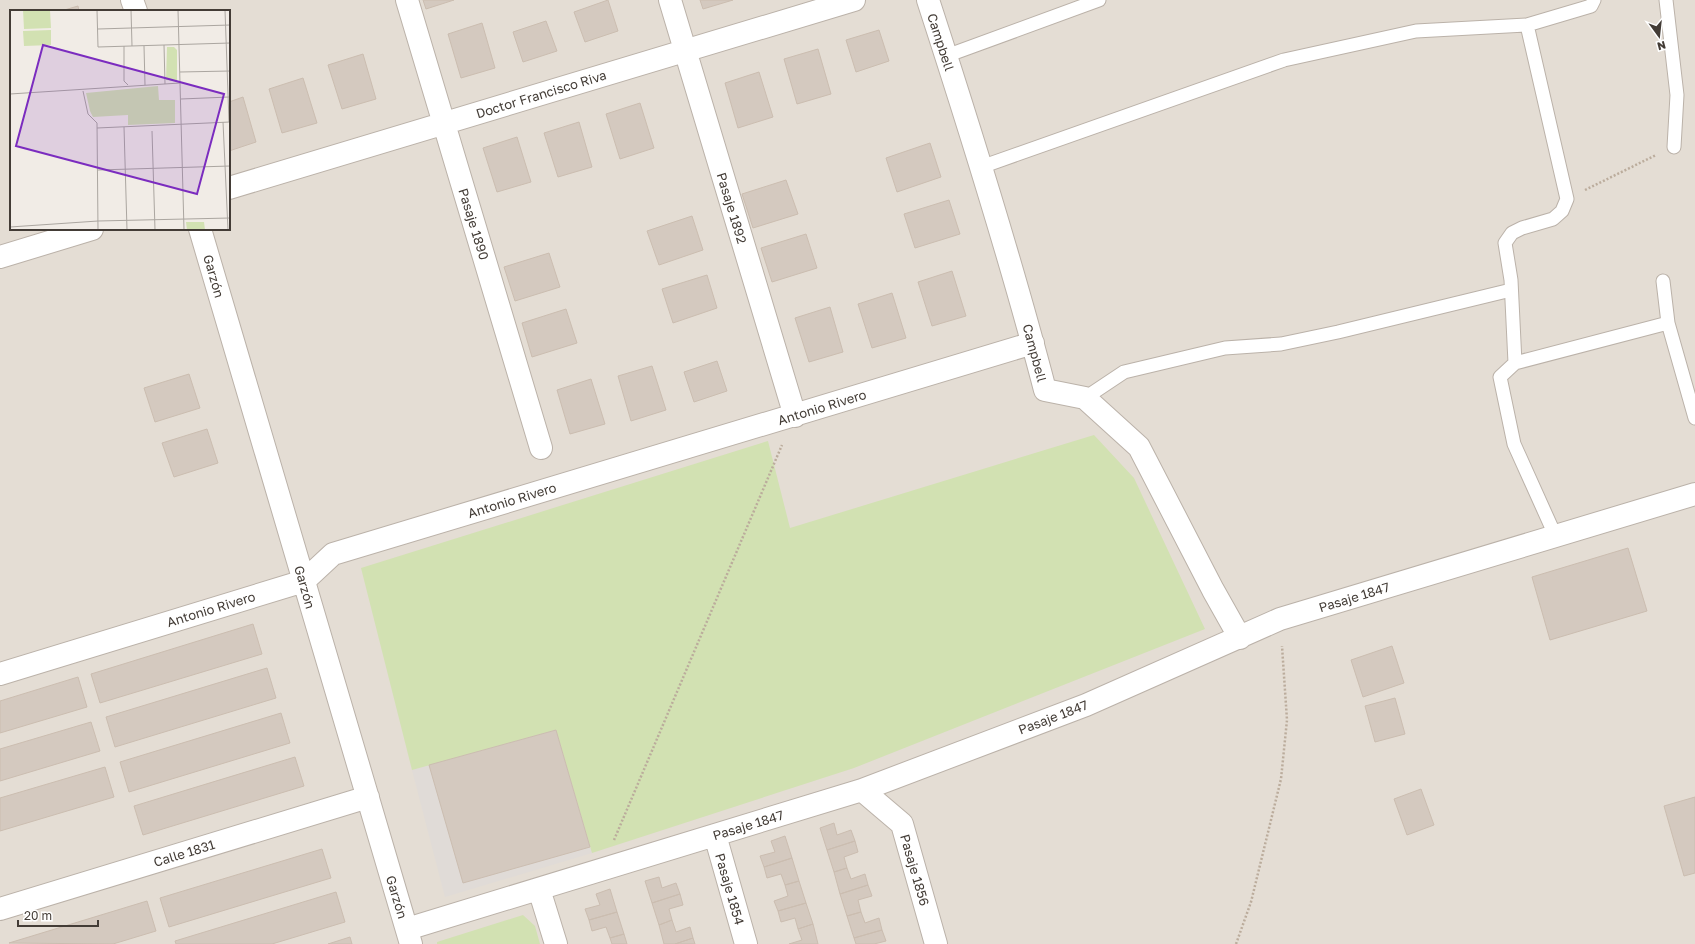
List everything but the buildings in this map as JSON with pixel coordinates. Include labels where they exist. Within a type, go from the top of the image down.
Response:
[{"type":"street","points":[[132,0],[136,10]]},
{"type":"street","name":"Pasaje 1890","points":[[407,0],[541,448]]},
{"type":"street","name":"Pasaje 1892","points":[[670,0],[795,416]]},
{"type":"street","name":"Doctor Francisco Riva","points":[[230,188],[854,0]]},
{"type":"street","name":"Campbell","points":[[928,0],[981,167],[1046,390],[1085,398]]},
{"type":"street","points":[[0,257],[89,230]]},
{"type":"street","name":"Garzón","points":[[200,230],[409,937]]},
{"type":"street","name":"Antonio Rivero","points":[[0,674],[304,580],[333,554],[795,416],[1033,343]]},
{"type":"street","points":[[1085,398],[1140,447],[1213,590],[1240,638]]},
{"type":"street","name":"Pasaje 1847","points":[[409,937],[539,888],[862,790],[1086,705],[1280,619],[1695,494]]},
{"type":"street","name":"Pasaje 1856","points":[[862,790],[902,824],[936,944]]},
{"type":"street","name":"Calle 1831","points":[[0,909],[368,797]]},
{"type":"street","name":"Pasaje 1854","points":[[715,835],[746,944]]},
{"type":"street","points":[[539,888],[556,944]]},
{"type":"lane","points":[[946,56],[1099,0]]},
{"type":"lane","points":[[981,167],[1284,60],[1416,31],[1527,25],[1591,6],[1594,0]]},
{"type":"lane","points":[[1666,0],[1677,95],[1674,146]]},
{"type":"lane","points":[[1515,363],[1511,290],[1506,242],[1512,234],[1522,228],[1553,219],[1562,211],[1567,199],[1527,25]]},
{"type":"lane","points":[[1663,281],[1668,323],[1695,418]]},
{"type":"lane","points":[[1085,398],[1124,372],[1226,348],[1281,344],[1338,332],[1511,290]]},
{"type":"lane","points":[[1555,535],[1514,444],[1500,377],[1515,363],[1668,323]]},
{"type":"path","points":[[1567,199],[1674,146]]},
{"type":"path","points":[[601,870],[795,416]]},
{"type":"path","points":[[1236,944],[1251,902],[1281,779],[1287,720],[1280,619]]},
{"type":"shaded area","points":[[0,0],[1695,0],[1695,944],[0,944]]},
{"type":"shaded area","points":[[556,730],[592,853],[445,897],[412,770]]},
{"type":"green space","points":[[1094,435],[1134,478],[1205,629],[854,768],[592,853],[556,730],[412,770],[361,568],[768,441],[790,528]]},
{"type":"green space","points":[[523,915],[535,926],[540,944],[437,944],[437,942]]}]
